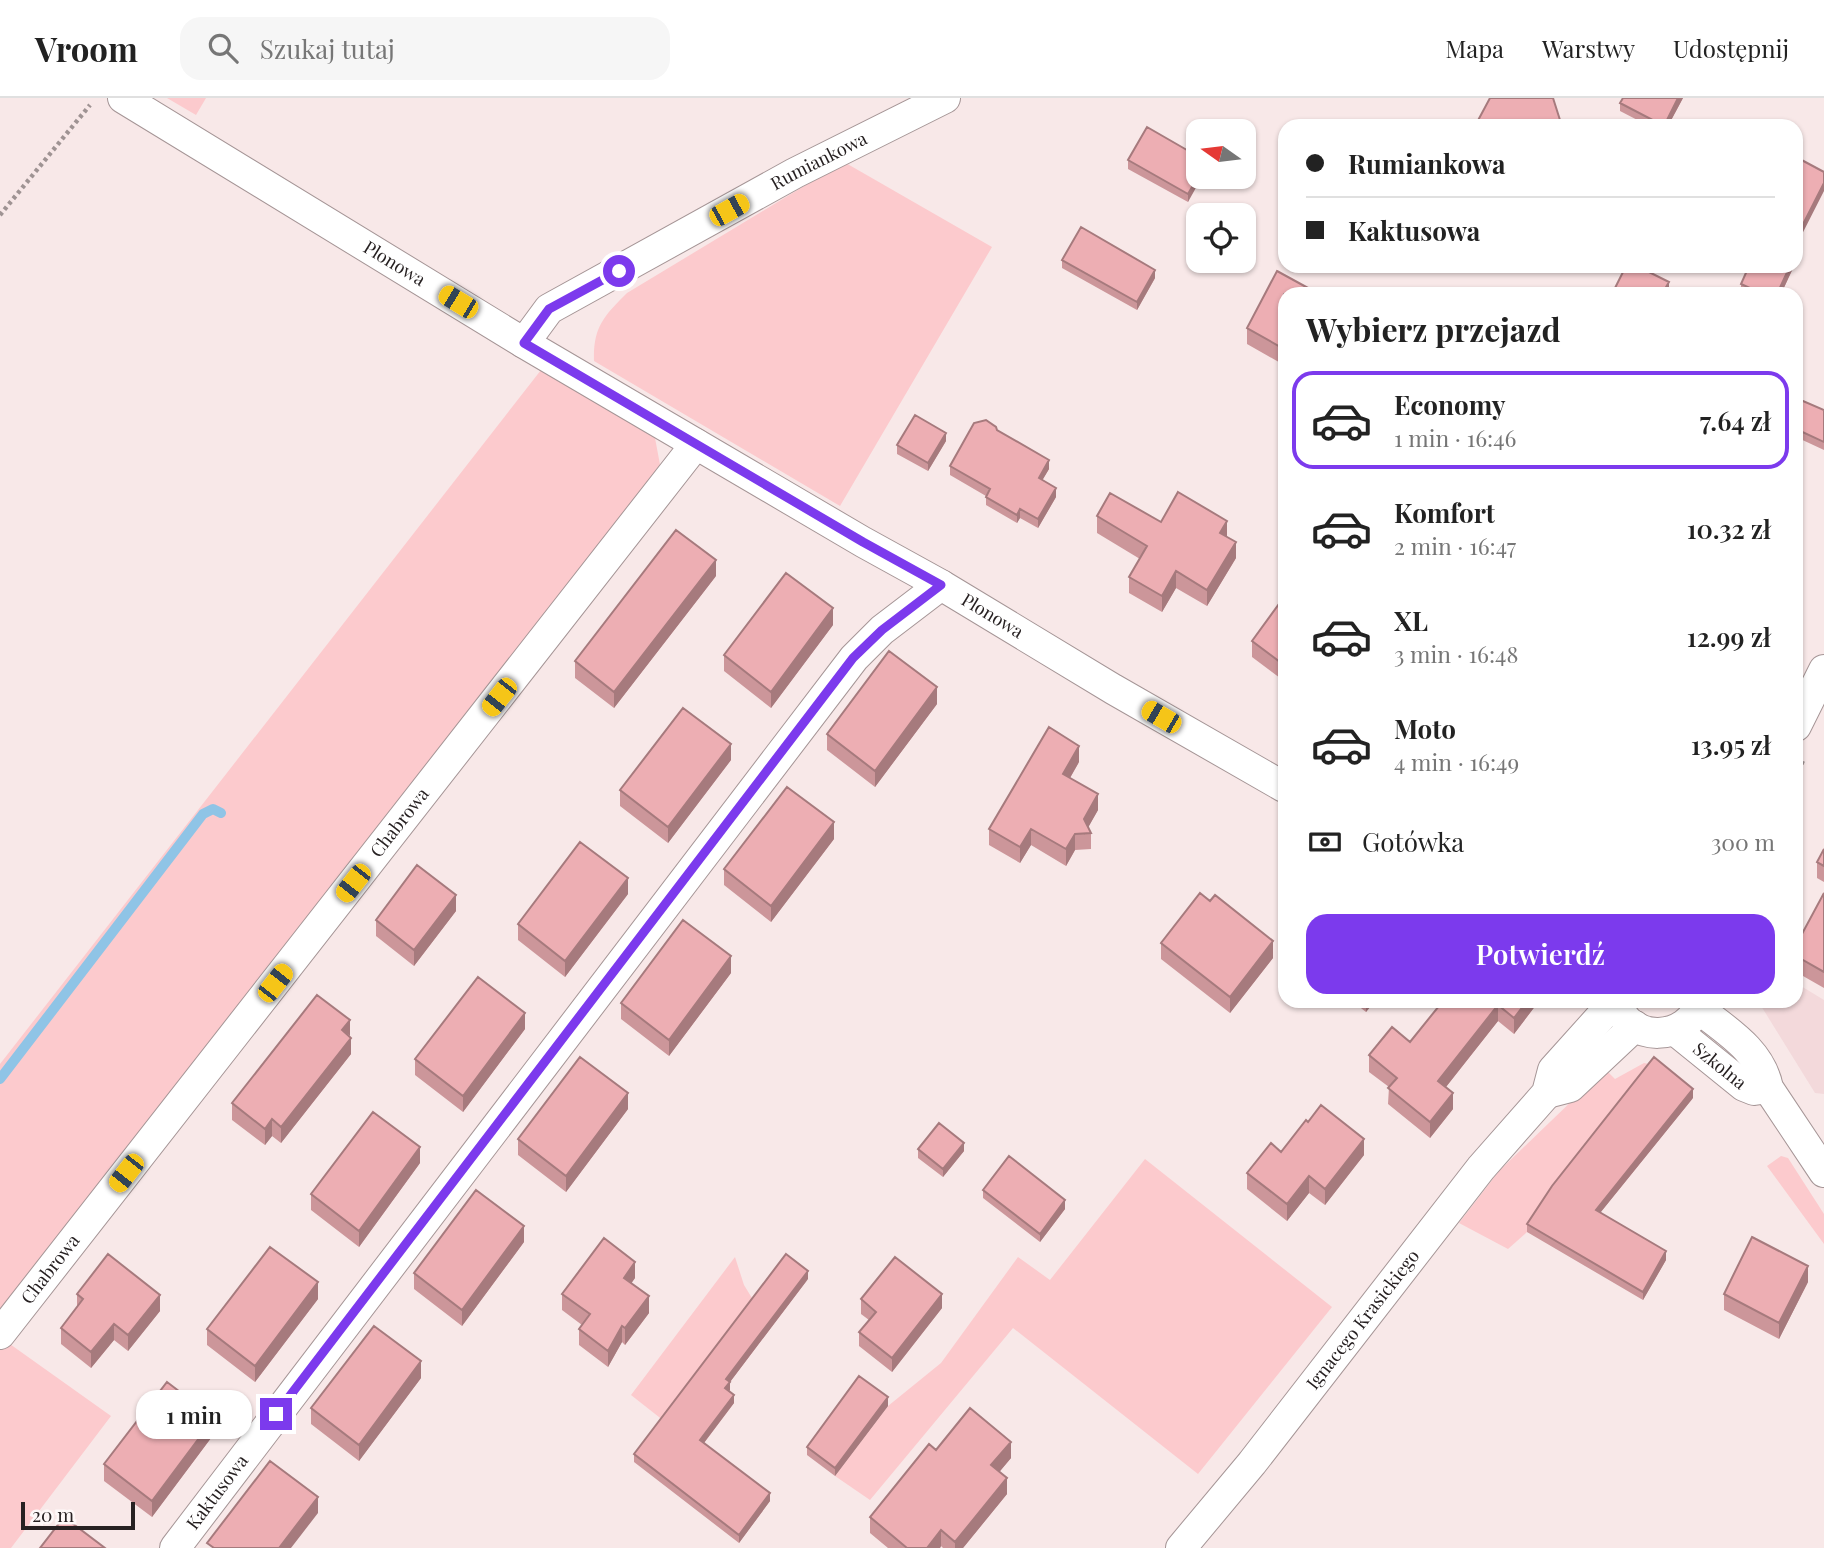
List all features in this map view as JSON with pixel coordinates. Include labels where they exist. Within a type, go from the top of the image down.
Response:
[{"type":"street","name":"Plonowa","points":[[123,98],[524,343],[1278,784]]},
{"type":"street","name":"Rumiankowa","points":[[524,343],[549,309],[795,173],[944,98]]},
{"type":"street","name":"Chabrowa","points":[[0,1334],[696,444]]},
{"type":"street","name":"Kaktusowa","points":[[175,1548],[853,658],[882,630],[941,585]]},
{"type":"street","points":[[1803,712],[1824,670]]},
{"type":"street","name":"Ignacego Krasickiego","points":[[1181,1548],[1252,1463],[1481,1168],[1547,1093],[1553,1070],[1610,1008]]},
{"type":"street","points":[[1618,1008],[1628,1022],[1642,1031],[1659,1034],[1676,1031],[1690,1021],[1698,1008]]},
{"type":"street","name":"Szkolna","points":[[1703,1008],[1759,1062],[1768,1088],[1824,1172]]},
{"type":"street","name":"Ignacego Krasickiego","points":[[1547,1093],[1570,1087],[1635,1026]]},
{"type":"street","name":"Szkolna","points":[[1676,1031],[1744,1086],[1754,1090],[1768,1088]]},
{"type":"path","points":[[0,215],[96,98]]},
{"type":"path","points":[[1803,762],[1805,758]]},
{"type":"shaded area","points":[[167,98],[206,98],[196,115]]},
{"type":"shaded area","points":[[844,162],[992,247],[840,506],[594,361],[594,349],[602,323],[627,293]]},
{"type":"shaded area","points":[[541,370],[655,438],[661,470],[0,1309],[0,1064]]},
{"type":"shaded area","points":[[1803,987],[1824,1000],[1824,1094],[1815,1093],[1762,1008],[1803,1008]]},
{"type":"shaded area","points":[[1644,1063],[1654,1065],[1552,1194],[1527,1232],[1508,1249],[1459,1223],[1499,1171],[1605,1069],[1615,1079]]},
{"type":"shaded area","points":[[1781,1156],[1788,1158],[1824,1214],[1824,1244],[1767,1166]]},
{"type":"shaded area","points":[[1145,1159],[1332,1307],[1198,1474],[1013,1328],[870,1500],[835,1476],[888,1406],[941,1363],[1018,1257],[1050,1280]]},
{"type":"shaded area","points":[[735,1257],[744,1285],[755,1303],[664,1421],[631,1395]]},
{"type":"shaded area","points":[[0,1337],[111,1416],[11,1548],[0,1548]]},
{"type":"building","points":[[1490,98],[1553,98],[1560,119],[1479,119]]},
{"type":"building","points":[[1623,98],[1678,98],[1668,119],[1651,119],[1620,103]]},
{"type":"building","points":[[1147,127],[1186,150],[1186,189],[1191,189],[1188,194],[1128,160]]},
{"type":"building","points":[[1803,161],[1824,172],[1824,183],[1803,224]]},
{"type":"building","points":[[1081,227],[1155,270],[1137,302],[1062,260]]},
{"type":"building","points":[[1277,271],[1306,287],[1278,287],[1278,346],[1247,328]]},
{"type":"building","points":[[1622,273],[1651,273],[1669,282],[1666,287],[1616,287]]},
{"type":"building","points":[[1746,273],[1787,273],[1780,287],[1748,287],[1741,284]]},
{"type":"building","points":[[1803,401],[1824,410],[1824,442],[1803,432]]},
{"type":"building","points":[[915,415],[946,433],[928,463],[897,445]]},
{"type":"building","points":[[986,420],[997,430],[1049,460],[1039,478],[1056,488],[1038,519],[1020,509],[1017,515],[986,497],[990,489],[950,466],[974,423]]},
{"type":"building","points":[[1178,492],[1227,521],[1220,533],[1236,542],[1207,590],[1176,571],[1162,596],[1129,577],[1147,546],[1097,516],[1110,493],[1161,522]]},
{"type":"building","points":[[676,530],[716,560],[614,692],[575,661]]},
{"type":"building","points":[[786,573],[833,608],[771,692],[724,655]]},
{"type":"building","points":[[1278,605],[1278,660],[1252,641]]},
{"type":"building","points":[[889,651],[937,687],[875,771],[827,734]]},
{"type":"building","points":[[683,708],[731,744],[668,827],[620,790]]},
{"type":"building","points":[[1049,727],[1079,746],[1063,774],[1098,794],[1084,819],[1091,833],[1075,834],[1066,849],[1031,829],[1020,847],[989,829]]},
{"type":"building","points":[[787,787],[834,822],[771,906],[724,869]]},
{"type":"building","points":[[580,842],[628,878],[565,961],[518,924]]},
{"type":"building","points":[[1824,849],[1824,866],[1817,862]]},
{"type":"building","points":[[417,865],[456,895],[414,950],[376,920]]},
{"type":"building","points":[[1200,893],[1210,901],[1215,895],[1273,941],[1230,997],[1161,943]]},
{"type":"building","points":[[1824,893],[1824,972],[1803,960],[1803,932]]},
{"type":"building","points":[[683,920],[731,956],[669,1040],[621,1003]]},
{"type":"building","points":[[478,977],[525,1013],[463,1096],[415,1059]]},
{"type":"building","points":[[317,995],[350,1020],[342,1030],[351,1038],[281,1127],[272,1119],[265,1129],[232,1103]]},
{"type":"building","points":[[1437,1008],[1496,1008],[1438,1081],[1453,1093],[1430,1122],[1388,1088],[1397,1078],[1369,1055],[1392,1027],[1410,1042]]},
{"type":"building","points":[[1502,1008],[1522,1008],[1514,1018]]},
{"type":"building","points":[[580,1057],[628,1093],[566,1176],[518,1139]]},
{"type":"building","points":[[1654,1057],[1693,1089],[1596,1210],[1666,1251],[1643,1292],[1527,1224],[1552,1186]]},
{"type":"building","points":[[1321,1105],[1364,1139],[1325,1189],[1309,1176],[1287,1204],[1247,1173],[1271,1143],[1281,1152]]},
{"type":"building","points":[[373,1112],[420,1147],[359,1231],[311,1194]]},
{"type":"building","points":[[939,1123],[964,1143],[943,1169],[918,1149]]},
{"type":"building","points":[[1009,1156],[1065,1200],[1040,1234],[983,1190]]},
{"type":"building","points":[[476,1190],[524,1226],[462,1310],[414,1273]]},
{"type":"building","points":[[1752,1237],[1808,1266],[1779,1323],[1724,1294]]},
{"type":"building","points":[[604,1238],[635,1262],[624,1278],[649,1296],[625,1328],[622,1326],[608,1351],[579,1329],[590,1314],[562,1294]]},
{"type":"building","points":[[270,1247],[318,1282],[255,1366],[207,1329]]},
{"type":"building","points":[[108,1254],[160,1295],[128,1335],[114,1324],[91,1352],[61,1328],[83,1299],[77,1294]]},
{"type":"building","points":[[786,1254],[808,1271],[726,1379],[730,1382],[725,1388],[734,1395],[700,1440],[770,1493],[739,1535],[634,1454]]},
{"type":"building","points":[[895,1257],[942,1294],[892,1358],[859,1332],[876,1312],[861,1299]]},
{"type":"building","points":[[374,1326],[421,1361],[359,1445],[311,1408]]},
{"type":"building","points":[[859,1376],[888,1397],[835,1468],[807,1447]]},
{"type":"building","points":[[167,1382],[214,1418],[152,1501],[104,1464]]},
{"type":"building","points":[[970,1408],[1011,1442],[991,1465],[1007,1478],[955,1542],[941,1530],[927,1548],[907,1548],[870,1517],[929,1444],[936,1450]]},
{"type":"building","points":[[270,1461],[318,1497],[279,1548],[214,1548],[207,1543]]},
{"type":"building","points":[[64,1517],[105,1548],[40,1548]]},
{"type":"waterway","points":[[0,1079],[203,814],[213,809],[221,813]]},
{"type":"route","points":[[276,1414],[853,658],[882,630],[941,585],[524,343],[549,309],[619,271]]}]
